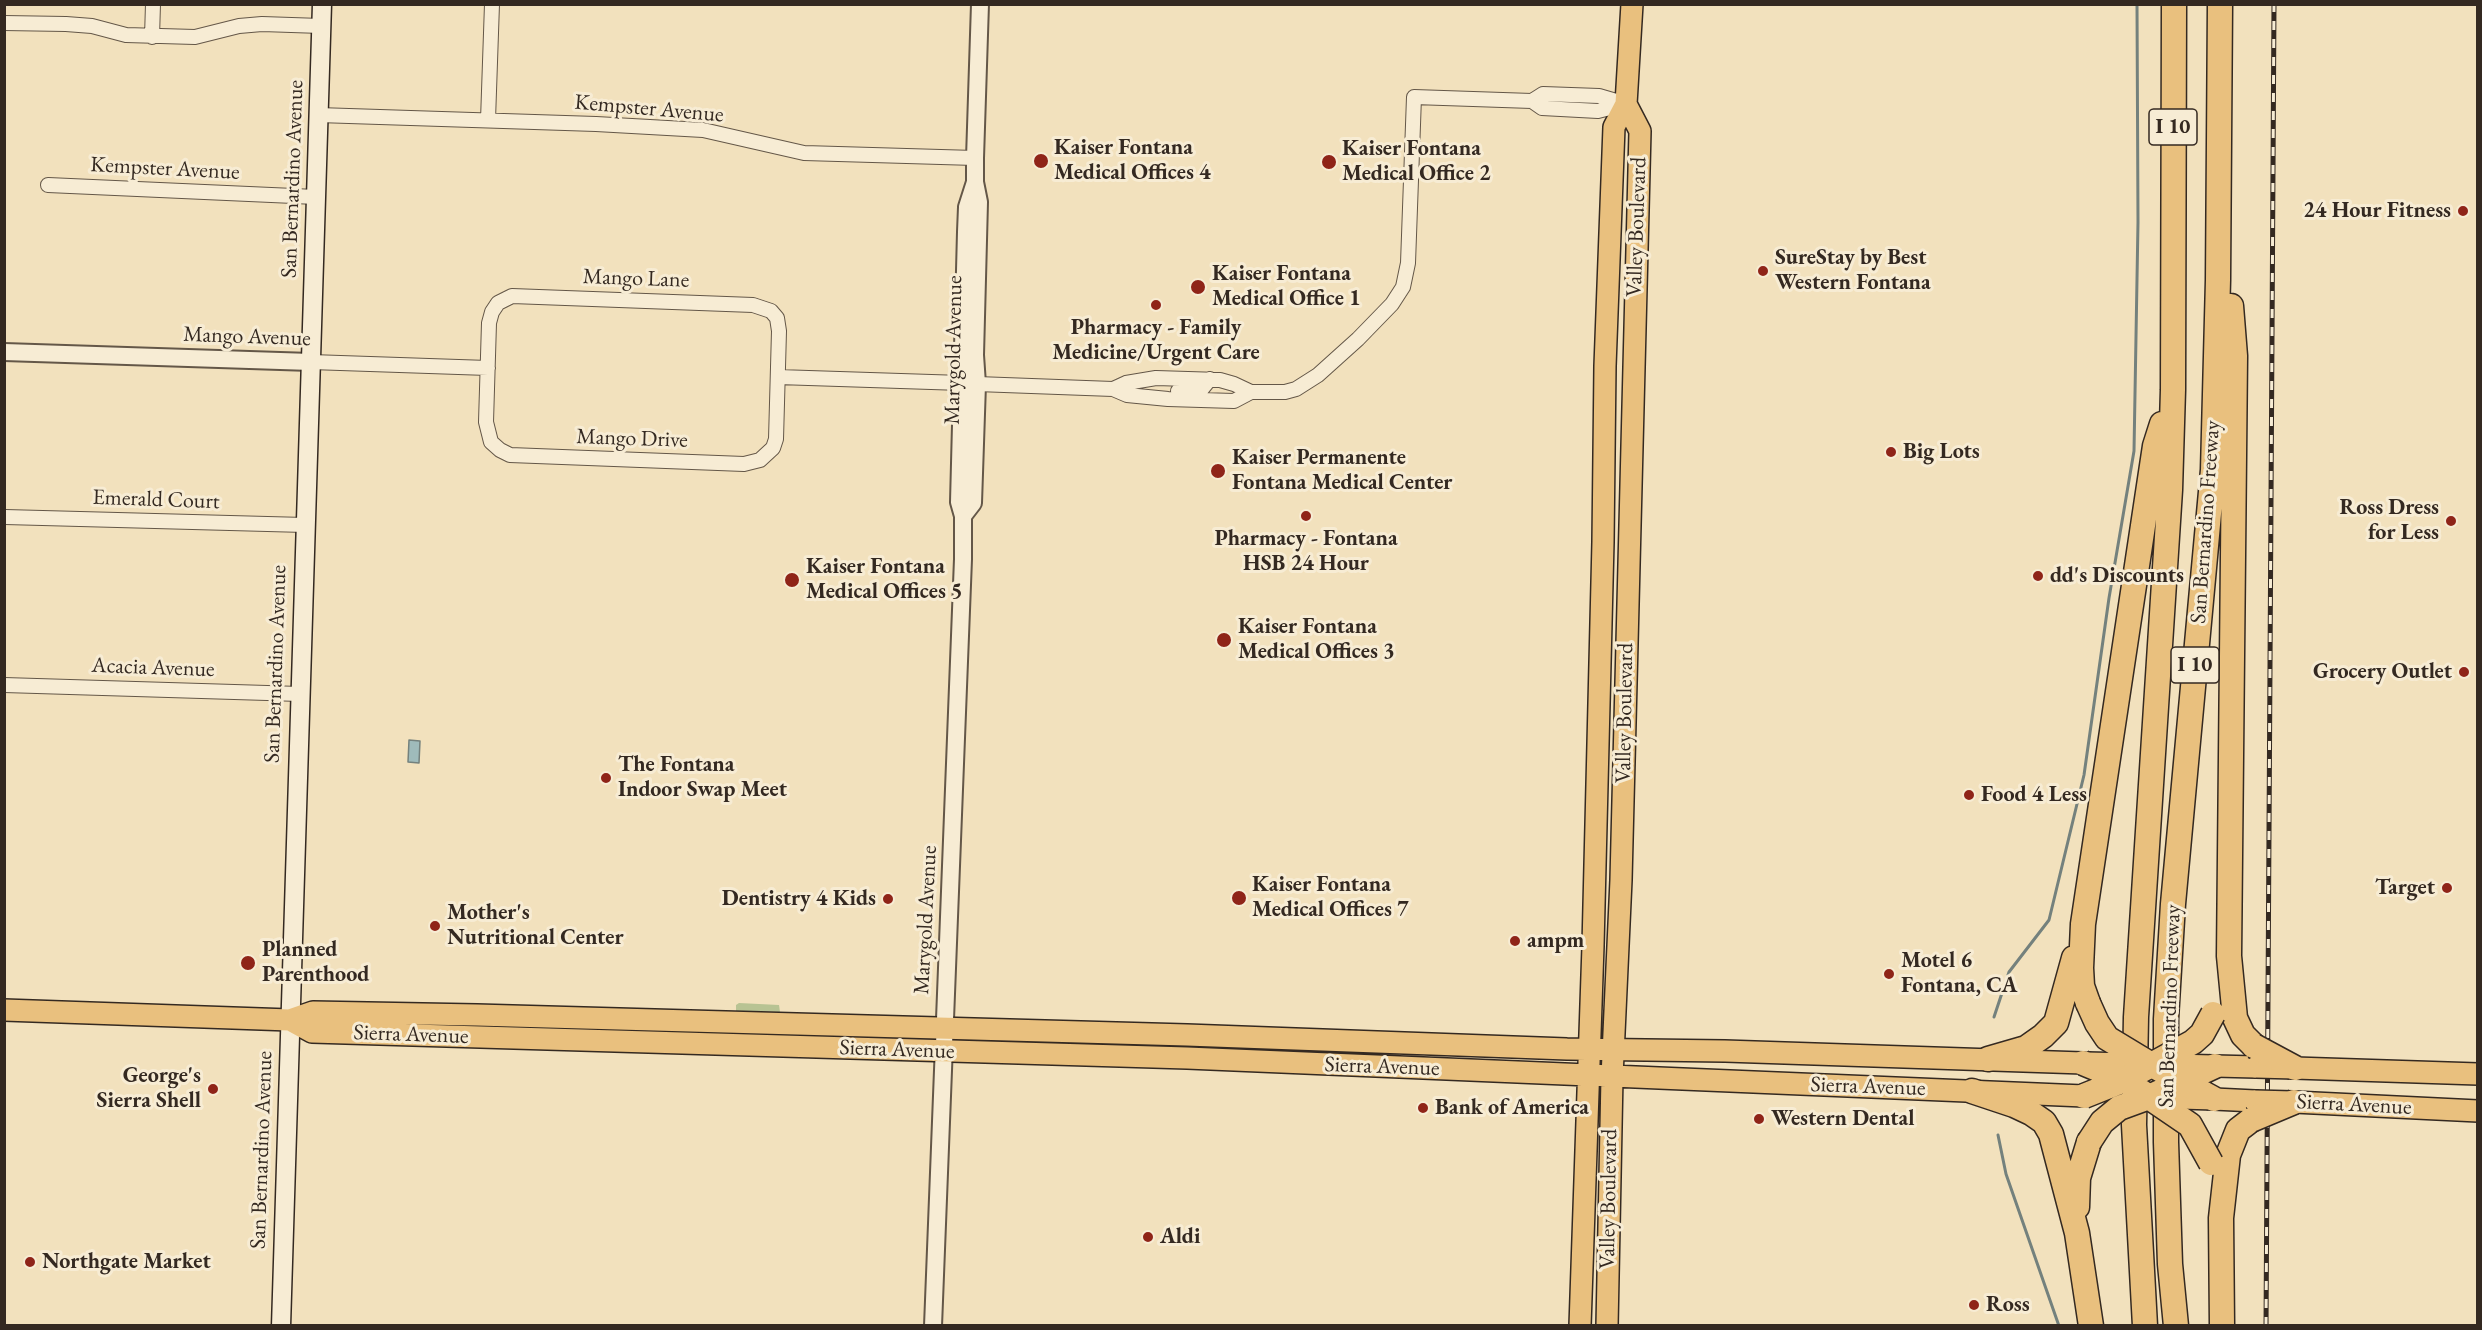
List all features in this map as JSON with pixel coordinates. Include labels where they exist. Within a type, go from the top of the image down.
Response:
[{"type":"highway","name":"San Bernardino Freeway","points":[[2145,1326],[2134,1125],[2136,1017],[2169,502],[2173,390],[2174,4]]},
{"type":"highway","name":"San Bernardino Freeway","points":[[2176,1326],[2170,1264],[2166,1142],[2166,1019],[2173,904],[2213,470],[2218,280],[2220,4]]},
{"type":"highway","points":[[2219,139],[2235,356],[2229,956],[2235,1018],[2255,1057],[2295,1068]]},
{"type":"highway","points":[[2173,390],[2155,446],[2083,924],[2082,986],[2097,1023],[2107,1038],[2180,1082],[2214,1099]]},
{"type":"highway","points":[[1988,1059],[2025,1048],[2043,1036],[2056,1023],[2083,924]]},
{"type":"highway","points":[[2084,1095],[2124,1080],[2193,1042],[2202,1034],[2213,1014],[2229,956]]},
{"type":"highway","points":[[2083,1063],[2124,1080],[2190,1125],[2211,1162],[2221,1218]]},
{"type":"highway","points":[[2077,1233],[2078,1178],[2089,1142],[2102,1122],[2119,1108],[2149,1097],[2215,1066]]},
{"type":"highway","points":[[1972,1091],[2014,1105],[2044,1122],[2051,1134],[2077,1233],[2091,1326]]},
{"type":"highway","points":[[2222,1326],[2221,1218],[2230,1147],[2238,1130],[2253,1111],[2294,1102]]},
{"type":"main road","name":"San Bernardino Avenue","points":[[281,1326],[322,4]]},
{"type":"main road","name":"Valley Boulevard","points":[[1580,1326],[1602,632],[1604,410],[1614,127],[1626,104],[1632,4]]},
{"type":"main road","name":"Valley Boulevard","points":[[1606,1326],[1612,1077],[1621,880],[1640,131],[1626,104]]},
{"type":"main road","points":[[1604,410],[1620,463],[1621,483],[1630,498]]},
{"type":"main road","name":"Sierra Avenue","points":[[4,1010],[290,1020],[313,1012],[656,1020],[2215,1066],[2255,1057]]},
{"type":"main road","name":"Sierra Avenue","points":[[290,1020],[312,1032],[1187,1058],[1612,1077],[2214,1099],[2253,1111]]},
{"type":"main road","points":[[540,1039],[571,1030],[653,1032],[656,1029],[656,1020]]},
{"type":"main road","name":"Sierra Avenue","points":[[2295,1068],[2478,1074]]},
{"type":"main road","name":"Sierra Avenue","points":[[2294,1102],[2478,1111]]},
{"type":"street","points":[[152,36],[153,4]]},
{"type":"street","points":[[488,120],[492,4]]},
{"type":"street","name":"Marygold Avenue","points":[[969,384],[975,355],[979,202],[975,182],[975,158],[980,4]]},
{"type":"street","points":[[4,23],[93,26],[126,35],[195,37],[239,26],[262,24],[321,26]]},
{"type":"street","points":[[1113,389],[1126,383],[1156,378],[1210,380],[1234,384],[1251,392],[1284,392],[1307,382],[1358,339],[1392,304],[1403,287],[1408,263],[1414,97],[1532,101],[1543,94],[1577,95],[1599,96],[1626,104]]},
{"type":"street","name":"Kempster Avenue","points":[[318,115],[703,130],[804,153],[975,158]]},
{"type":"street","name":"Marygold Avenue","points":[[933,1326],[942,1051],[952,876],[963,516],[967,420],[970,401],[972,256],[966,232],[967,207],[975,182]]},
{"type":"street","name":"Kempster Avenue","points":[[48,185],[316,198]]},
{"type":"street","name":"Mango Lane","points":[[488,368],[490,317],[498,303],[512,296],[760,306],[775,314],[778,322],[778,377]]},
{"type":"street","name":"Mango Avenue","points":[[4,352],[488,368]]},
{"type":"street","name":"Mango Drive","points":[[488,368],[488,434],[495,447],[505,453],[690,462],[755,462],[769,454],[776,438],[778,377]]},
{"type":"street","points":[[778,377],[1113,389],[1126,395],[1168,399],[1233,401],[1251,392]]},
{"type":"street","points":[[1168,399],[1176,392],[1202,389],[1210,380]]},
{"type":"street","name":"Emerald Court","points":[[5,516],[305,525]]},
{"type":"street","name":"Acacia Avenue","points":[[4,685],[300,694]]},
{"type":"green space","points":[[739,1003],[779,1005],[780,1012],[736,1011],[736,1005]]},
{"type":"water","points":[[409,740],[420,741],[419,763],[408,762]]},
{"type":"waterway","points":[[1994,1017],[2009,972],[2049,920],[2084,775],[2109,598],[2134,451],[2138,222],[2137,4]]},
{"type":"waterway","points":[[1998,1135],[2006,1174],[2059,1326]]},
{"type":"railway","points":[[2266,1326],[2274,4]]},
{"type":"place","name":"Kaiser Fontana Medical Offices 4","points":[[1041,161]]},
{"type":"place","name":"Kaiser Fontana Medical Office 2","points":[[1329,162]]},
{"type":"place","name":"24 Hour Fitness","points":[[2463,211]]},
{"type":"place","name":"SureStay by Best Western Fontana","points":[[1763,271]]},
{"type":"place","name":"Kaiser Fontana Medical Office 1","points":[[1198,287]]},
{"type":"place","name":"Pharmacy - Family Medicine/Urgent Care","points":[[1156,305]]},
{"type":"place","name":"Big Lots","points":[[1891,452]]},
{"type":"place","name":"Kaiser Permanente Fontana Medical Center","points":[[1218,471]]},
{"type":"place","name":"Pharmacy - Fontana HSB 24 Hour","points":[[1306,516]]},
{"type":"place","name":"Ross Dress for Less","points":[[2451,521]]},
{"type":"place","name":"dd's Discounts","points":[[2038,576]]},
{"type":"place","name":"Kaiser Fontana Medical Offices 5","points":[[792,580]]},
{"type":"place","name":"Kaiser Fontana Medical Offices 3","points":[[1224,640]]},
{"type":"place","name":"Grocery Outlet","points":[[2464,672]]},
{"type":"place","name":"The Fontana Indoor Swap Meet","points":[[606,778]]},
{"type":"place","name":"Food 4 Less","points":[[1969,795]]},
{"type":"place","name":"Target","points":[[2447,888]]},
{"type":"place","name":"Kaiser Fontana Medical Offices 7","points":[[1239,898]]},
{"type":"place","name":"Dentistry 4 Kids","points":[[888,899]]},
{"type":"place","name":"Mother's Nutritional Center","points":[[435,926]]},
{"type":"place","name":"ampm","points":[[1515,941]]},
{"type":"place","name":"Planned Parenthood","points":[[248,963]]},
{"type":"place","name":"Motel 6 Fontana, CA","points":[[1889,974]]},
{"type":"place","name":"George's Sierra Shell","points":[[213,1089]]},
{"type":"place","name":"Bank of America","points":[[1423,1108]]},
{"type":"place","name":"Western Dental","points":[[1759,1119]]},
{"type":"place","name":"Aldi","points":[[1148,1237]]},
{"type":"place","name":"Northgate Market","points":[[30,1262]]},
{"type":"place","name":"Ross","points":[[1974,1305]]}]
